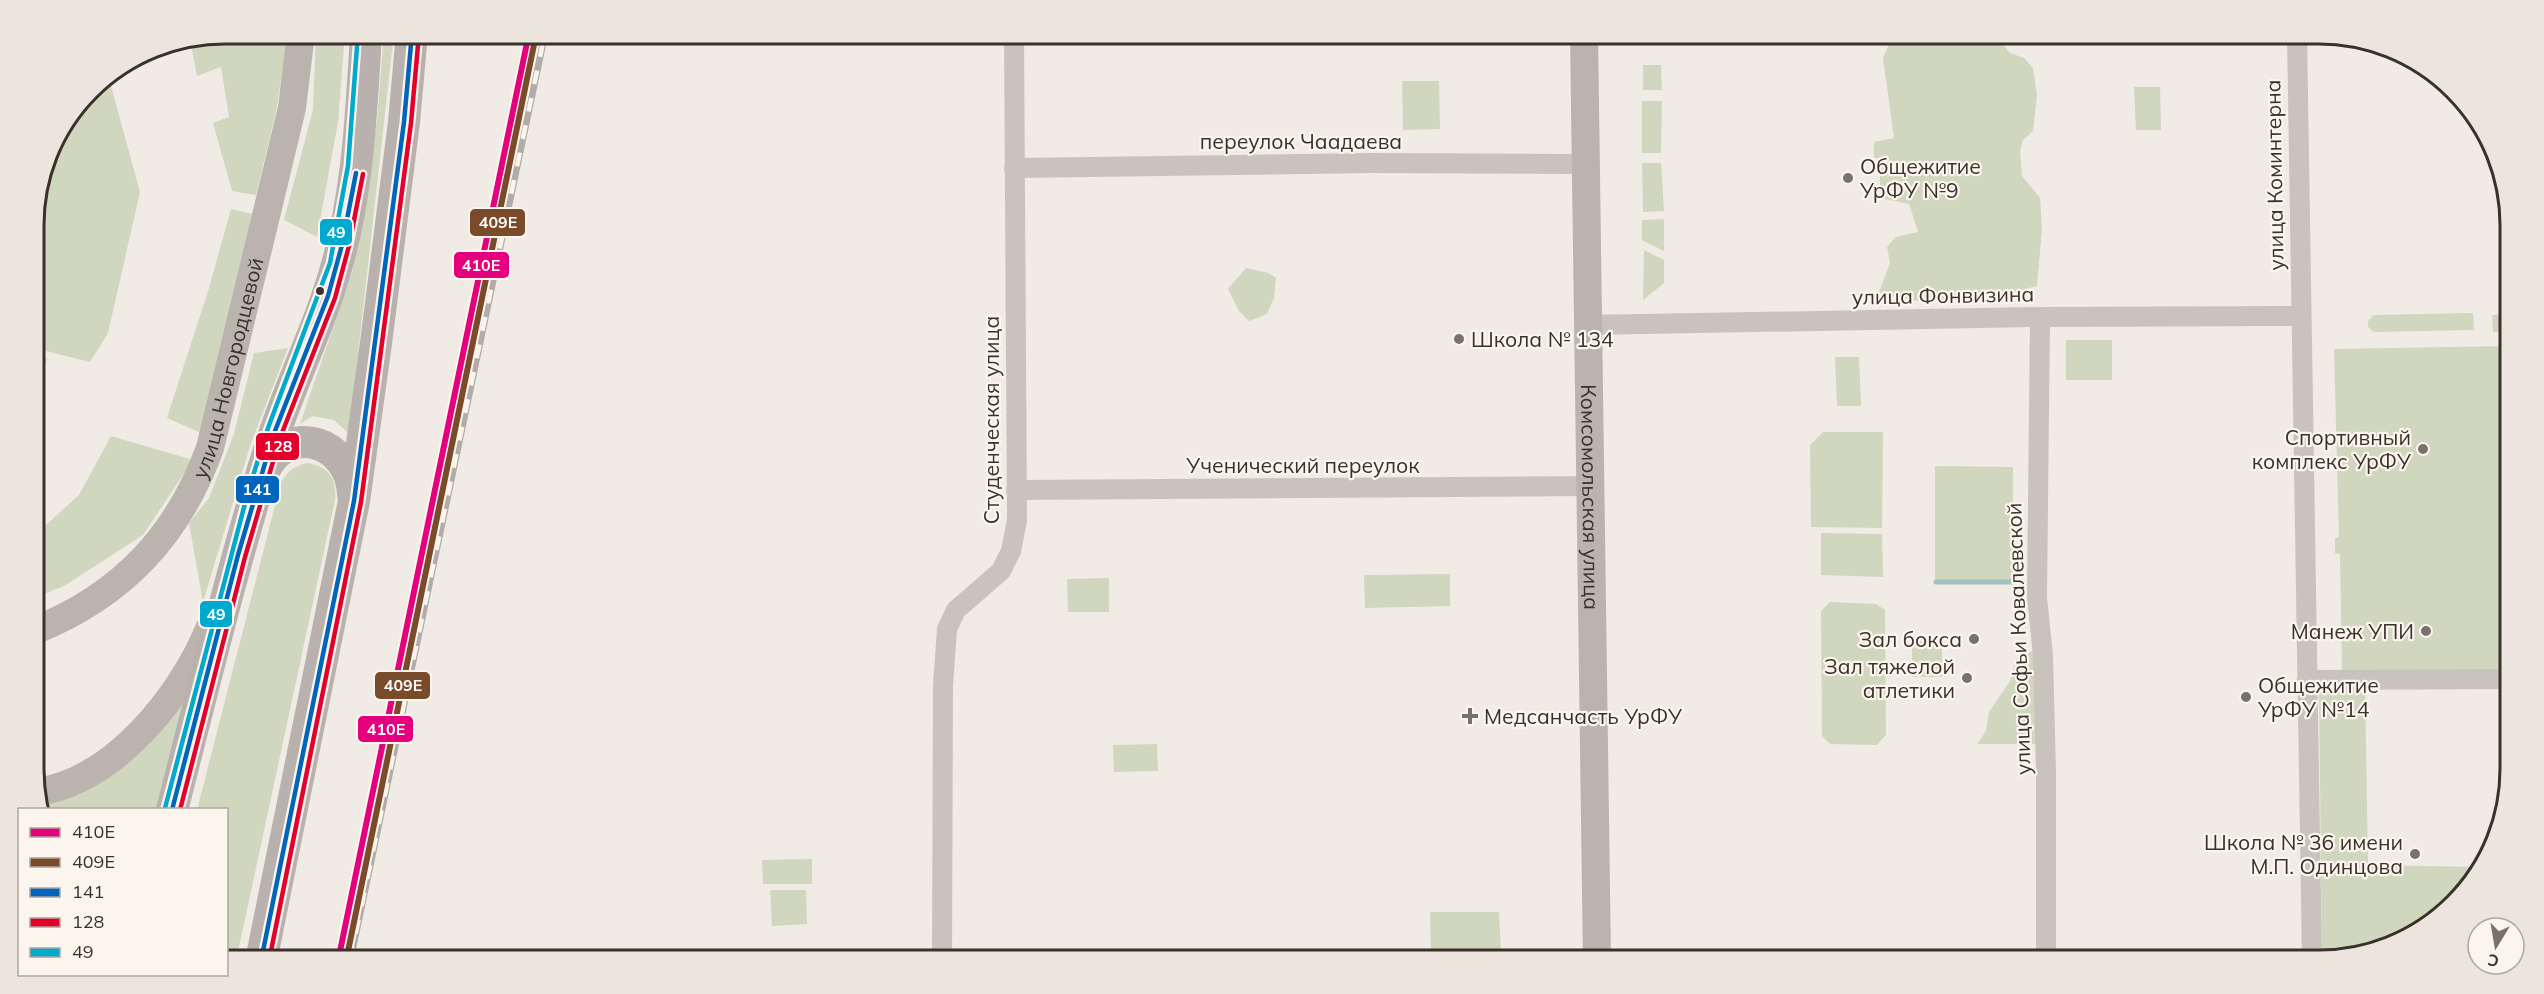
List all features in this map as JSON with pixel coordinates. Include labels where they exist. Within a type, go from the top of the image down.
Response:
[{"type":"main road","name":"улица Новгородцевой","points":[[44,626],[89,603],[140,566],[180,513],[198,481],[210,448],[270,207],[292,108],[300,43]]},
{"type":"main road","points":[[173,808],[238,555],[273,436],[328,296],[342,245],[361,136],[366,43]]},
{"type":"main road","points":[[263,951],[354,501],[379,320],[411,43]]},
{"type":"main road","name":"Комсомольская улица","points":[[1584,43],[1588,164],[1587,325],[1597,950]]},
{"type":"main road","points":[[260,480],[266,466],[278,452],[297,443],[316,443],[326,446],[344,461],[353,481],[354,501]]},
{"type":"main road","points":[[45,790],[65,786],[94,770],[131,741],[172,697],[202,646],[238,555]]},
{"type":"street","name":"Студенческая улица","points":[[942,951],[943,686],[947,629],[957,610],[1001,571],[1007,562],[1017,520],[1014,43]]},
{"type":"street","name":"улица Коминтерна","points":[[2297,43],[2312,950]]},
{"type":"street","name":"переулок Чаадаева","points":[[1014,168],[1370,163],[1588,164]]},
{"type":"street","name":"улица Фонвизина","points":[[1587,325],[2040,317],[2300,316]]},
{"type":"street","name":"улица Софьи Ковалевской","points":[[2040,317],[2037,597],[2043,656],[2046,772],[2046,950]]},
{"type":"street","name":"Ученический переулок","points":[[1016,490],[1591,486]]},
{"type":"street","points":[[2307,680],[2500,679]]},
{"type":"green space","points":[[225,43],[284,43],[286,47],[276,112],[256,195],[232,191],[213,123],[229,117],[221,67],[197,76],[191,47]]},
{"type":"green space","points":[[316,43],[344,43],[338,122],[317,237],[284,220],[313,110]]},
{"type":"green space","points":[[383,43],[393,43],[349,434],[334,420],[312,416],[300,424],[352,273],[377,121]]},
{"type":"green space","points":[[2002,43],[2010,53],[2024,58],[2033,68],[2037,95],[2033,131],[2023,140],[2020,151],[2022,176],[2040,198],[2042,229],[2037,286],[2000,295],[1936,301],[1896,297],[1879,292],[1890,263],[1887,247],[1896,237],[1918,232],[1909,204],[1880,198],[1880,158],[1874,158],[1874,142],[1894,138],[1883,58],[1889,44]]},
{"type":"green space","points":[[1643,65],[1661,65],[1662,90],[1643,90]]},
{"type":"green space","points":[[1402,81],[1439,81],[1440,129],[1403,130]]},
{"type":"green space","points":[[111,85],[140,192],[108,333],[90,362],[44,350],[45,201],[57,155],[81,114]]},
{"type":"green space","points":[[2134,87],[2160,87],[2161,130],[2136,130]]},
{"type":"green space","points":[[1642,101],[1662,101],[1661,153],[1642,153]]},
{"type":"green space","points":[[1642,163],[1661,163],[1664,211],[1643,212]]},
{"type":"green space","points":[[231,209],[252,214],[203,434],[167,418],[209,288]]},
{"type":"green space","points":[[1664,219],[1664,251],[1642,240],[1642,220]]},
{"type":"green space","points":[[1644,250],[1664,260],[1664,283],[1643,300]]},
{"type":"green space","points":[[1246,268],[1269,273],[1276,278],[1274,298],[1267,314],[1249,321],[1239,311],[1228,289]]},
{"type":"green space","points":[[2473,313],[2474,330],[2374,332],[2368,327],[2368,321],[2374,315]]},
{"type":"green space","points":[[2492,315],[2500,315],[2500,332],[2493,332]]},
{"type":"green space","points":[[2066,340],[2112,340],[2112,380],[2066,380]]},
{"type":"green space","name":"Спортивный комплекс УрФУ","points":[[2500,346],[2500,671],[2342,673],[2340,554],[2335,553],[2335,538],[2339,537],[2334,349]]},
{"type":"green space","points":[[288,348],[251,443],[203,602],[189,523],[209,498],[234,434],[254,353]]},
{"type":"green space","points":[[1835,357],[1859,357],[1861,406],[1837,406]]},
{"type":"green space","points":[[1823,432],[1883,432],[1882,528],[1811,527],[1810,445]]},
{"type":"green space","points":[[111,436],[193,460],[143,535],[64,586],[44,594],[44,527],[79,495]]},
{"type":"green space","points":[[307,463],[326,470],[335,486],[335,500],[238,951],[228,951],[228,808],[198,808],[281,482],[292,469]]},
{"type":"green space","points":[[1935,466],[2013,467],[2013,581],[1935,581]]},
{"type":"green space","points":[[1821,533],[1882,534],[1883,577],[1821,575]]},
{"type":"green space","points":[[1450,574],[1450,606],[1365,608],[1364,575]]},
{"type":"green space","points":[[1109,578],[1109,612],[1068,612],[1067,579]]},
{"type":"green space","points":[[1830,602],[1876,604],[1885,610],[1886,735],[1877,745],[1830,744],[1822,736],[1821,611]]},
{"type":"green space","points":[[1942,640],[1942,677],[1912,677],[1912,641]]},
{"type":"green space","points":[[2038,648],[2040,744],[1977,744],[1986,731],[1989,712],[2010,681],[2016,659]]},
{"type":"green space","points":[[2365,686],[2368,865],[2472,867],[2447,897],[2430,913],[2410,926],[2389,937],[2366,944],[2331,950],[2322,950],[2319,689]]},
{"type":"green space","points":[[186,695],[157,808],[48,808],[46,798],[86,787],[106,777],[124,765],[155,735]]},
{"type":"green space","points":[[1157,744],[1158,771],[1114,772],[1113,745]]},
{"type":"green space","points":[[812,859],[812,884],[763,884],[762,860]]},
{"type":"green space","points":[[770,890],[806,890],[807,924],[772,926]]},
{"type":"green space","points":[[1430,912],[1499,912],[1501,950],[1431,950]]},
{"type":"waterway","points":[[1936,582],[2013,582]]},
{"type":"railway","points":[[352,951],[543,43]]},
{"type":"transit line","name":"49","points":[[165,808],[248,492],[268,428],[330,263],[348,166],[357,43]]},
{"type":"transit line","name":"141","points":[[263,951],[354,501],[404,122],[411,43]]},
{"type":"transit line","name":"128","points":[[271,951],[361,502],[411,123],[418,43]]},
{"type":"transit line","name":"410E","points":[[340,951],[527,43]]},
{"type":"transit line","name":"409E","points":[[348,951],[534,43]]},
{"type":"transit line","name":"141","points":[[173,808],[238,555],[273,436],[328,296],[342,245],[356,173]]},
{"type":"transit line","name":"128","points":[[181,808],[245,557],[280,438],[335,298],[349,246],[363,174]]},
{"type":"place","name":"Общежитие УрФУ №9","points":[[1848,178]]},
{"type":"place","name":"Школа № 134","points":[[1459,339]]},
{"type":"place","name":"Спортивный комплекс УрФУ","points":[[2423,449]]},
{"type":"place","name":"Манеж УПИ","points":[[2426,631]]},
{"type":"place","name":"Зал бокса","points":[[1974,639]]},
{"type":"place","name":"Зал тяжелой атлетики","points":[[1967,678]]},
{"type":"place","name":"Общежитие УрФУ №14","points":[[2246,697]]},
{"type":"place","name":"Медсанчасть УрФУ","points":[[1470,716]]},
{"type":"place","name":"Школа № 36 имени М.П. Одинцова","points":[[2415,854]]}]
